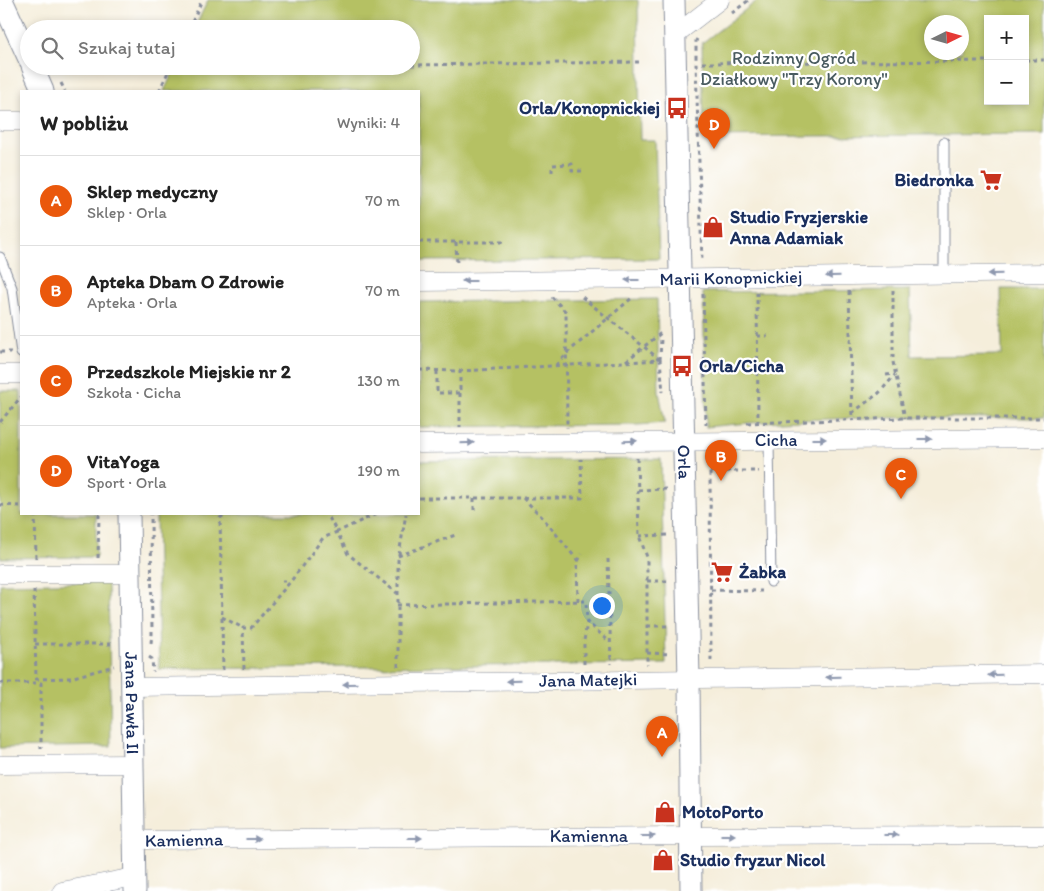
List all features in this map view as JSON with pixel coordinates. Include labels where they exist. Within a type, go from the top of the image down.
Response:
[{"type":"street","points":[[2,0],[20,39]]},
{"type":"street","name":"Orla","points":[[674,0],[689,679],[691,891]]},
{"type":"street","points":[[675,35],[720,0]]},
{"type":"street","points":[[36,75],[43,90]]},
{"type":"street","points":[[0,121],[20,121]]},
{"type":"street","name":"Marii Konopnickiej","points":[[420,282],[681,280],[1044,273]]},
{"type":"street","points":[[0,374],[20,374]]},
{"type":"street","name":"Cicha","points":[[420,444],[1044,438]]},
{"type":"street","name":"Jana Pawła II","points":[[129,515],[130,574],[124,681],[133,764],[134,884]]},
{"type":"street","points":[[0,574],[130,574]]},
{"type":"street","name":"Jana Matejki","points":[[124,681],[689,679],[1044,674]]},
{"type":"street","points":[[0,765],[133,764]]},
{"type":"street","name":"Kamienna","points":[[134,840],[1044,835]]},
{"type":"street","points":[[62,891],[134,884]]},
{"type":"lane","points":[[944,142],[944,274]]},
{"type":"lane","points":[[0,257],[12,288],[20,346]]},
{"type":"lane","points":[[769,440],[771,582]]},
{"type":"path","points":[[193,20],[202,0]]},
{"type":"path","points":[[726,17],[749,0]]},
{"type":"path","points":[[703,35],[696,41],[702,263],[711,263]]},
{"type":"path","points":[[1029,60],[1044,60]]},
{"type":"path","points":[[702,63],[984,61]]},
{"type":"path","points":[[420,65],[639,62]]},
{"type":"path","points":[[159,90],[167,75]]},
{"type":"path","points":[[552,172],[552,165],[572,164],[572,171],[583,171]]},
{"type":"path","points":[[420,242],[506,242]]},
{"type":"path","points":[[456,242],[457,265]]},
{"type":"path","points":[[893,290],[895,374],[905,418]]},
{"type":"path","points":[[849,291],[852,419]]},
{"type":"path","points":[[757,292],[758,422]]},
{"type":"path","points":[[703,296],[706,427],[715,426]]},
{"type":"path","points":[[552,297],[566,312],[567,428]]},
{"type":"path","points":[[582,297],[660,360],[664,396]]},
{"type":"path","points":[[556,366],[567,352],[633,297]]},
{"type":"path","points":[[625,361],[661,333]]},
{"type":"path","points":[[757,336],[768,336]]},
{"type":"path","points":[[420,370],[460,371],[660,360]]},
{"type":"path","points":[[757,368],[768,368]]},
{"type":"path","points":[[437,371],[437,393],[460,393]]},
{"type":"path","points":[[460,371],[460,429]]},
{"type":"path","points":[[886,374],[895,374]]},
{"type":"path","points":[[852,413],[879,394],[895,374]]},
{"type":"path","points":[[0,422],[20,397]]},
{"type":"path","points":[[741,423],[905,418],[1044,418]]},
{"type":"path","points":[[706,454],[710,471],[711,665]]},
{"type":"path","points":[[637,457],[639,536],[647,557],[647,666]]},
{"type":"path","points":[[420,498],[582,498],[580,458]]},
{"type":"path","points":[[710,471],[762,471]]},
{"type":"path","points":[[668,481],[668,498]]},
{"type":"path","points":[[638,490],[668,489]]},
{"type":"path","points":[[474,498],[474,511]]},
{"type":"path","points":[[523,498],[543,518],[578,561]]},
{"type":"path","points":[[0,506],[20,506]]},
{"type":"path","points":[[35,515],[36,560]]},
{"type":"path","points":[[98,559],[99,515]]},
{"type":"path","points":[[223,671],[220,518],[224,515]]},
{"type":"path","points":[[328,515],[348,554],[397,593]]},
{"type":"path","points":[[222,617],[243,628],[252,628],[291,581],[322,538],[374,515]]},
{"type":"path","points":[[398,669],[398,556],[406,515]]},
{"type":"path","points":[[668,526],[668,544]]},
{"type":"path","points":[[398,556],[458,534]]},
{"type":"path","points":[[639,536],[668,535]]},
{"type":"path","points":[[578,601],[578,561],[582,554]]},
{"type":"path","points":[[608,559],[611,667]]},
{"type":"path","points":[[669,572],[669,590]]},
{"type":"path","points":[[282,581],[291,581]]},
{"type":"path","points":[[647,581],[669,581]]},
{"type":"path","points":[[34,590],[36,679],[41,681]]},
{"type":"path","points":[[711,590],[764,590]]},
{"type":"path","points":[[397,605],[586,601],[587,622],[584,641],[584,667]]},
{"type":"path","points":[[670,617],[670,635]]},
{"type":"path","points":[[587,622],[610,642]]},
{"type":"path","points":[[647,626],[670,626]]},
{"type":"path","points":[[243,628],[244,670]]},
{"type":"path","points":[[114,635],[114,651]]},
{"type":"path","points":[[35,644],[114,644]]},
{"type":"path","points":[[670,644],[670,660]]},
{"type":"path","points":[[647,653],[670,654]]},
{"type":"path","points":[[115,658],[115,666],[124,681]]},
{"type":"path","points":[[0,683],[70,678],[115,666]]},
{"type":"path","points":[[638,666],[655,666]]},
{"type":"path","points":[[389,669],[404,669]]},
{"type":"path","points":[[237,670],[254,670]]},
{"type":"path","points":[[214,671],[230,671]]},
{"type":"path","points":[[152,672],[161,672]]},
{"type":"path","points":[[41,681],[41,750]]},
{"type":"path","points":[[33,750],[50,750]]},
{"type":"green space","points":[[208,0],[638,0],[640,140],[655,140],[659,259],[420,261],[420,90],[164,90],[172,75],[420,75],[420,20],[198,20]]},
{"type":"green space","name":"Rodzinny Ogród Działkowy \"Trzy Korony\"","points":[[758,0],[1044,0],[1044,134],[704,137],[702,43]]},
{"type":"green space","points":[[1001,289],[1044,289],[1044,418],[833,419],[706,427],[703,292],[910,290],[912,356],[1002,355]]},
{"type":"green space","points":[[657,299],[659,392],[665,423],[638,425],[420,427],[420,302]]},
{"type":"green space","points":[[0,391],[20,391],[20,515],[96,515],[96,557],[0,558]]},
{"type":"green space","points":[[661,459],[666,664],[159,669],[156,515],[420,515],[420,461]]},
{"type":"green space","points":[[108,582],[111,746],[0,748],[0,584]]},
{"type":"place","name":"Orla/Konopnickiej","points":[[677,108]]},
{"type":"place","name":"VitaYoga","points":[[714,149]]},
{"type":"place","name":"Biedronka","points":[[991,180]]},
{"type":"place","name":"Studio Fryzjerskie Anna Adamiak","points":[[713,227]]},
{"type":"place","name":"Orla/Cicha","points":[[682,366]]},
{"type":"place","name":"Apteka Dbam O Zdrowie","points":[[721,481]]},
{"type":"place","name":"Przedszkole Miejskie nr 2","points":[[901,499]]},
{"type":"place","name":"Żabka","points":[[722,572]]},
{"type":"place","name":"Sklep medyczny","points":[[662,757]]},
{"type":"place","name":"MotoPorto","points":[[665,812]]},
{"type":"place","name":"Studio fryzur Nicol","points":[[663,860]]}]
